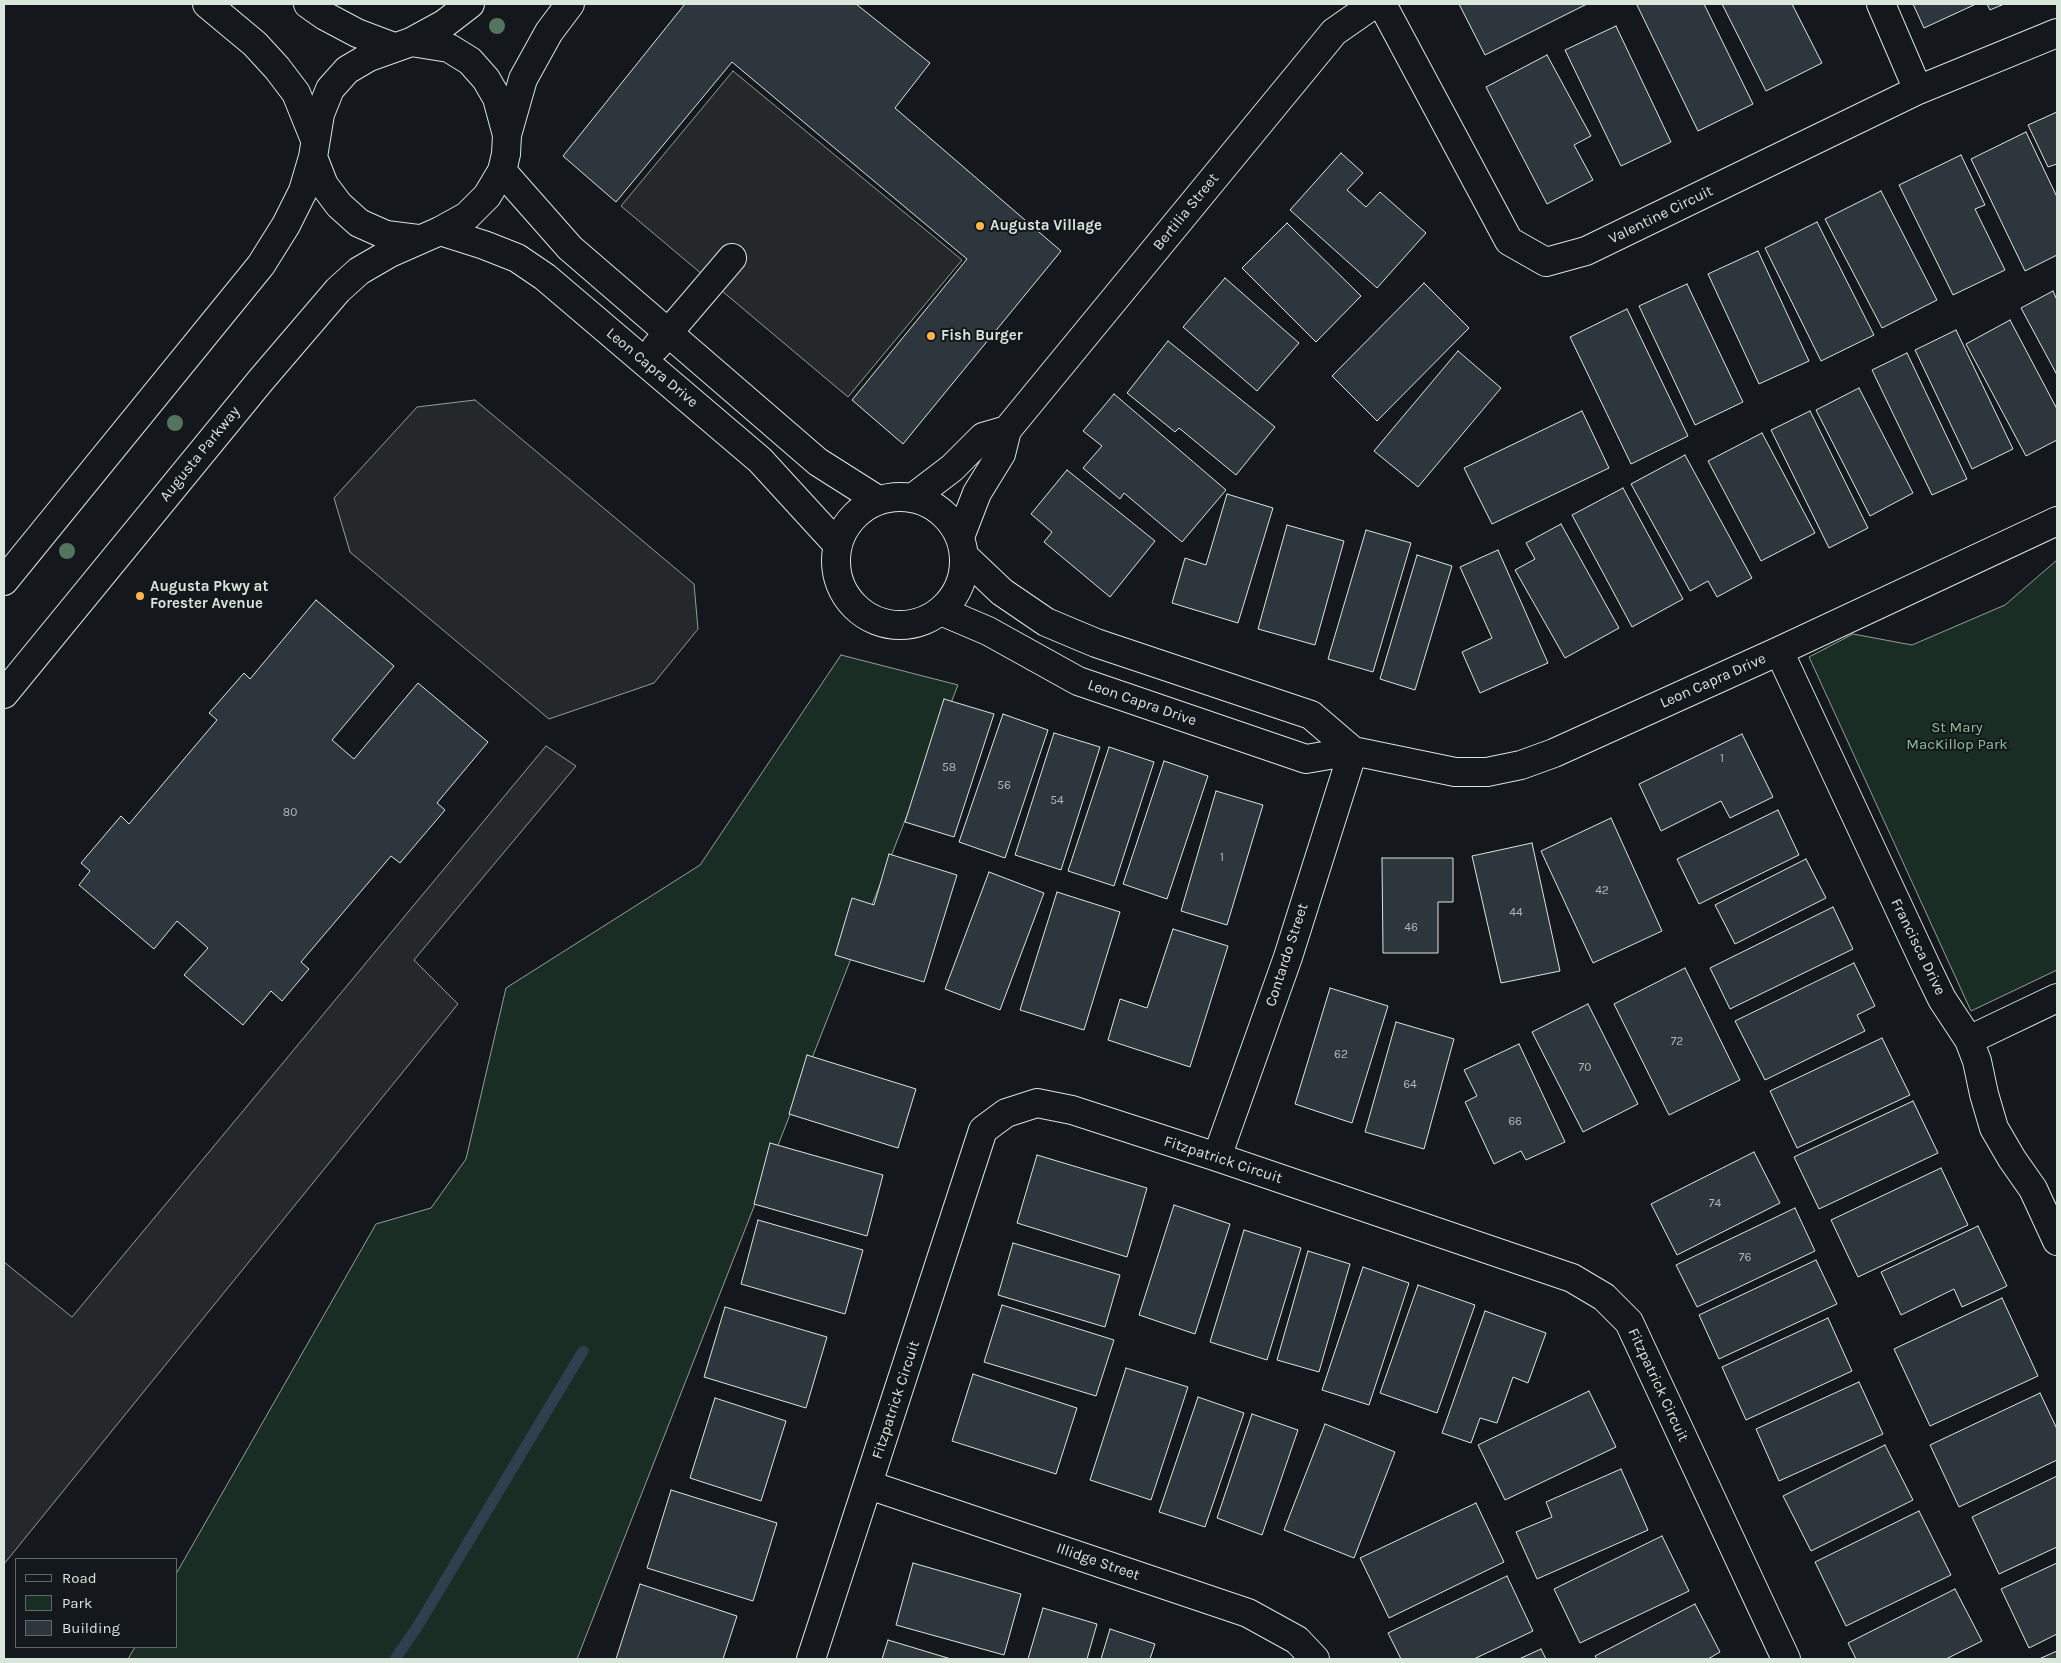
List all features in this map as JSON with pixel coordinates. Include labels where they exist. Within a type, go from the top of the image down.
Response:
[{"type":"street","name":"Leon Capra Drive","points":[[207,4],[256,44],[296,93],[324,185],[339,205],[359,223],[386,235],[429,235],[484,245],[517,258],[545,277],[760,460],[838,544]]},
{"type":"street","points":[[308,4],[324,16],[357,32],[402,45],[449,48],[470,61],[486,78],[496,98],[507,135]]},
{"type":"street","points":[[4,581],[261,265],[286,225],[303,192],[320,114],[330,89],[347,70],[369,57],[402,45],[444,24],[470,4]]},
{"type":"street","points":[[570,4],[549,32],[523,79],[507,135],[502,171],[570,248],[818,462],[878,500]]},
{"type":"street","name":"Bertilia Street","points":[[962,547],[977,493],[1001,454],[1007,430],[1334,32],[1374,4]]},
{"type":"street","name":"Valentine Circuit","points":[[1382,4],[1509,241],[1546,262],[1586,251],[1918,90],[2057,33]]},
{"type":"street","points":[[1881,4],[1918,90]]},
{"type":"street","name":"Augusta Parkway","points":[[4,694],[322,307],[359,271],[466,216],[487,196],[502,171]]},
{"type":"street","points":[[643,361],[732,258]]},
{"type":"street","points":[[914,497],[952,468],[983,437],[1007,430]]},
{"type":"street","points":[[898,496],[914,497],[935,507],[950,520],[962,547],[963,577],[954,596],[941,611],[924,621],[905,625],[885,624],[868,616],[852,604],[837,574],[836,558],[838,544],[846,525],[860,510],[878,500],[898,496]]},
{"type":"street","name":"Leon Capra Drive","points":[[941,611],[988,631],[1078,681],[1306,759],[1353,751],[1455,772],[1487,772],[1521,765],[1554,752],[1779,651],[2057,521]]},
{"type":"street","name":"Leon Capra Drive","points":[[962,547],[1002,592],[1046,622],[1096,643],[1311,715],[1353,751]]},
{"type":"street","name":"Francisca Drive","points":[[1779,651],[1942,999],[1969,1040],[1977,1061],[1994,1128],[2012,1159],[2033,1189],[2057,1241]]},
{"type":"street","name":"Contardo Street","points":[[1217,1157],[1288,957],[1353,751]]},
{"type":"street","points":[[1969,1040],[2057,998]]},
{"type":"street","name":"Fitzpatrick Circuit","points":[[811,1659],[983,1130],[1006,1112],[1037,1103],[1072,1110],[1217,1157],[1572,1278],[1604,1296],[1629,1322],[1786,1659]]},
{"type":"street","name":"Illidge Street","points":[[869,1485],[1248,1612],[1297,1640],[1315,1659]]},
{"type":"green space","name":"St Mary MacKillop Park","points":[[2057,560],[2057,970],[1971,1011],[1809,657],[1853,634],[1912,645],[2005,605]]},
{"type":"green space","points":[[841,655],[958,685],[577,1659],[128,1659],[134,1648],[178,1648],[178,1570],[376,1224],[431,1208],[466,1159],[506,988],[700,865]]},
{"type":"shaded area","points":[[733,71],[962,260],[848,397],[621,206]]},
{"type":"shaded area","points":[[475,400],[694,584],[698,629],[654,683],[549,719],[350,552],[334,498],[417,407]]},
{"type":"shaded area","points":[[546,746],[576,766],[414,960],[458,1004],[4,1564],[4,1262],[72,1317]]},
{"type":"building","name":"Augusta Village","points":[[685,4],[856,4],[930,63],[895,108],[1061,251],[903,444],[852,400],[967,259],[732,62],[616,202],[563,156]]},
{"type":"building","points":[[1459,4],[1587,4],[1485,55]]},
{"type":"building","points":[[1704,4],[1753,104],[1698,131],[1637,5]]},
{"type":"building","points":[[1722,4],[1792,4],[1822,63],[1766,91]]},
{"type":"building","points":[[1913,4],[1976,4],[1924,28]]},
{"type":"building","points":[[1987,4],[2004,4],[1990,10]]},
{"type":"building","points":[[1616,26],[1671,142],[1621,166],[1565,50]]},
{"type":"building","points":[[1547,55],[1591,136],[1574,145],[1593,180],[1547,204],[1486,87]]},
{"type":"building","points":[[2057,112],[2057,164],[2048,167],[2028,125]]},
{"type":"building","points":[[2026,132],[2057,197],[2057,255],[2025,271],[1971,159]]},
{"type":"building","points":[[1341,153],[1363,173],[1347,190],[1366,207],[1380,192],[1426,233],[1377,288],[1290,210]]},
{"type":"building","points":[[1961,155],[1985,205],[1975,209],[2005,270],[1953,295],[1899,185]]},
{"type":"building","points":[[1881,191],[1937,300],[1882,328],[1825,219]]},
{"type":"building","points":[[1817,222],[1874,335],[1821,361],[1765,248]]},
{"type":"building","points":[[1287,223],[1361,296],[1316,342],[1242,268]]},
{"type":"building","points":[[1758,251],[1809,361],[1759,384],[1708,274]]},
{"type":"building","points":[[1225,278],[1299,343],[1257,391],[1183,327]]},
{"type":"building","points":[[1424,283],[1469,328],[1377,421],[1332,376]]},
{"type":"building","points":[[1687,284],[1743,402],[1695,425],[1639,306]]},
{"type":"building","points":[[2053,291],[2057,300],[2057,375],[2021,308]]},
{"type":"building","points":[[1627,309],[1688,436],[1631,464],[1570,337]]},
{"type":"building","points":[[2010,320],[2057,409],[2057,440],[2026,456],[1966,344]]},
{"type":"building","points":[[1956,330],[2013,449],[1972,469],[1915,350]]},
{"type":"building","points":[[1168,341],[1275,427],[1236,475],[1179,428],[1175,432],[1127,393]]},
{"type":"building","points":[[1458,351],[1501,388],[1418,487],[1374,451]]},
{"type":"building","points":[[1907,353],[1967,479],[1932,495],[1872,370]]},
{"type":"building","points":[[1859,388],[1913,493],[1870,516],[1816,410]]},
{"type":"building","points":[[1114,394],[1226,490],[1182,542],[1124,493],[1120,499],[1083,468],[1102,446],[1083,431]]},
{"type":"building","points":[[1582,411],[1609,468],[1492,524],[1464,468]]},
{"type":"building","points":[[1810,411],[1868,528],[1829,548],[1771,430]]},
{"type":"building","points":[[1762,433],[1815,533],[1761,561],[1708,461]]},
{"type":"building","points":[[1685,455],[1752,578],[1717,597],[1708,581],[1690,591],[1631,484]]},
{"type":"building","points":[[1067,470],[1155,541],[1110,597],[1044,542],[1052,532],[1031,514]]},
{"type":"building","points":[[1623,488],[1683,599],[1632,627],[1572,515]]},
{"type":"building","points":[[1227,494],[1273,508],[1238,623],[1172,603],[1185,558],[1206,565]]},
{"type":"building","points":[[1561,524],[1619,628],[1565,658],[1515,570],[1535,559],[1526,543]]},
{"type":"building","points":[[1287,525],[1344,541],[1315,645],[1258,629]]},
{"type":"building","points":[[1366,530],[1411,543],[1373,672],[1328,659]]},
{"type":"building","points":[[1498,550],[1548,663],[1480,693],[1462,652],[1492,638],[1460,567]]},
{"type":"building","points":[[1417,555],[1452,566],[1415,690],[1380,679]]},
{"type":"building","points":[[316,600],[394,666],[332,740],[354,759],[418,683],[488,742],[437,803],[445,810],[400,863],[391,856],[301,962],[309,969],[282,1001],[271,991],[243,1025],[184,975],[208,948],[177,921],[154,949],[79,885],[90,871],[81,863],[121,816],[129,824],[217,720],[209,713],[244,673],[250,679]]},
{"type":"building","points":[[944,699],[994,714],[954,837],[905,822]]},
{"type":"building","points":[[1003,714],[1048,730],[1005,858],[959,842]]},
{"type":"building","points":[[1054,733],[1100,747],[1061,870],[1015,855]]},
{"type":"building","points":[[1742,734],[1773,797],[1730,818],[1721,801],[1661,831],[1639,784]]},
{"type":"building","points":[[1109,747],[1154,762],[1114,886],[1068,871]]},
{"type":"building","points":[[1164,761],[1208,776],[1167,899],[1123,884]]},
{"type":"building","points":[[1216,791],[1263,805],[1227,925],[1181,911]]},
{"type":"building","points":[[1778,810],[1799,855],[1699,904],[1677,859]]},
{"type":"building","points":[[1611,818],[1662,931],[1593,963],[1541,851]]},
{"type":"building","points":[[1532,843],[1560,971],[1501,983],[1472,856]]},
{"type":"building","points":[[889,854],[957,875],[924,982],[835,955],[852,898],[874,905]]},
{"type":"building","points":[[1382,858],[1453,858],[1453,902],[1438,902],[1438,953],[1383,953]]},
{"type":"building","points":[[1806,859],[1826,898],[1735,944],[1715,905]]},
{"type":"building","points":[[989,872],[1044,893],[1000,1010],[945,989]]},
{"type":"building","points":[[1057,892],[1120,912],[1084,1030],[1020,1010]]},
{"type":"building","points":[[1833,907],[1853,949],[1730,1009],[1710,968]]},
{"type":"building","points":[[1173,929],[1228,946],[1190,1067],[1108,1040],[1120,999],[1147,1008]]},
{"type":"building","points":[[1854,963],[1875,1006],[1857,1015],[1865,1031],[1765,1080],[1735,1021]]},
{"type":"building","points":[[1685,968],[1740,1080],[1669,1115],[1614,1004]]},
{"type":"building","points":[[1330,988],[1388,1006],[1352,1123],[1295,1104]]},
{"type":"building","points":[[1588,1004],[1638,1104],[1583,1132],[1532,1032]]},
{"type":"building","points":[[1396,1022],[1454,1039],[1424,1149],[1365,1132]]},
{"type":"building","points":[[1882,1038],[1910,1095],[1797,1148],[1770,1091]]},
{"type":"building","points":[[1519,1044],[1565,1142],[1526,1160],[1521,1151],[1494,1164],[1465,1102],[1477,1096],[1464,1070]]},
{"type":"building","points":[[807,1055],[916,1089],[898,1148],[789,1114]]},
{"type":"building","points":[[1913,1101],[1938,1153],[1819,1209],[1794,1157]]},
{"type":"building","points":[[770,1143],[883,1175],[867,1236],[754,1204]]},
{"type":"building","points":[[1754,1152],[1780,1203],[1677,1255],[1651,1204]]},
{"type":"building","points":[[1037,1155],[1147,1188],[1127,1257],[1017,1223]]},
{"type":"building","points":[[1941,1168],[1968,1225],[1858,1277],[1831,1220]]},
{"type":"building","points":[[1174,1205],[1230,1224],[1195,1334],[1139,1315]]},
{"type":"building","points":[[1795,1208],[1815,1251],[1697,1307],[1676,1265]]},
{"type":"building","points":[[758,1220],[863,1250],[845,1314],[741,1284]]},
{"type":"building","points":[[1978,1226],[2007,1286],[1962,1307],[1954,1289],[1901,1315],[1881,1272]]},
{"type":"building","points":[[1244,1230],[1301,1248],[1267,1360],[1210,1342]]},
{"type":"building","points":[[1013,1243],[1120,1275],[1105,1327],[998,1295]]},
{"type":"building","points":[[1308,1251],[1350,1264],[1319,1372],[1277,1360]]},
{"type":"building","points":[[1816,1260],[1837,1304],[1719,1359],[1699,1315]]},
{"type":"building","points":[[1363,1267],[1409,1283],[1369,1405],[1322,1390]]},
{"type":"building","points":[[1418,1285],[1475,1305],[1437,1413],[1380,1393]]},
{"type":"building","points":[[2002,1298],[2038,1376],[1930,1426],[1894,1349]]},
{"type":"building","points":[[1002,1305],[1114,1340],[1096,1396],[984,1362]]},
{"type":"building","points":[[725,1307],[827,1337],[806,1408],[704,1377]]},
{"type":"building","points":[[1485,1311],[1546,1333],[1528,1383],[1513,1377],[1497,1423],[1480,1418],[1471,1443],[1442,1433]]},
{"type":"building","points":[[1828,1318],[1852,1371],[1746,1420],[1722,1367]]},
{"type":"building","points":[[1126,1368],[1188,1387],[1151,1500],[1090,1480]]},
{"type":"building","points":[[973,1374],[1077,1408],[1056,1474],[952,1441]]},
{"type":"building","points":[[1859,1382],[1883,1434],[1779,1481],[1756,1429]]},
{"type":"building","points":[[1589,1391],[1616,1447],[1505,1500],[1478,1445]]},
{"type":"building","points":[[2040,1393],[2057,1429],[2057,1460],[1959,1507],[1930,1445]]},
{"type":"building","points":[[1198,1397],[1244,1413],[1205,1527],[1159,1512]]},
{"type":"building","points":[[715,1398],[786,1421],[761,1501],[690,1478]]},
{"type":"building","points":[[1252,1414],[1298,1430],[1262,1535],[1217,1518]]},
{"type":"building","points":[[1325,1424],[1395,1452],[1354,1558],[1284,1530]]},
{"type":"building","points":[[1885,1445],[1913,1500],[1811,1551],[1783,1496]]},
{"type":"building","points":[[1621,1469],[1648,1530],[1537,1579],[1516,1532],[1552,1517],[1546,1502]]},
{"type":"building","points":[[2057,1476],[2057,1547],[1999,1574],[1972,1517]]},
{"type":"building","points":[[671,1490],[777,1523],[753,1601],[647,1568]]},
{"type":"building","points":[[1476,1503],[1504,1562],[1389,1618],[1360,1558]]},
{"type":"building","points":[[1919,1511],[1951,1575],[1846,1626],[1815,1562]]},
{"type":"building","points":[[1662,1536],[1689,1591],[1580,1643],[1554,1589]]},
{"type":"building","points":[[913,1563],[1021,1594],[1004,1655],[896,1625]]},
{"type":"building","points":[[2057,1563],[2057,1634],[2029,1648],[2001,1589]]},
{"type":"building","points":[[1507,1576],[1533,1631],[1474,1659],[1401,1659],[1388,1633]]},
{"type":"building","points":[[640,1584],[737,1616],[723,1659],[616,1659]]},
{"type":"building","points":[[1955,1589],[1982,1641],[1946,1659],[1856,1659],[1848,1643]]},
{"type":"building","points":[[1695,1604],[1720,1652],[1708,1659],[1597,1659],[1595,1656]]},
{"type":"building","points":[[1043,1608],[1097,1624],[1087,1659],[1028,1659]]},
{"type":"building","points":[[1110,1629],[1155,1644],[1150,1659],[1101,1659]]},
{"type":"building","points":[[888,1640],[951,1659],[882,1659]]},
{"type":"building","points":[[1541,1649],[1546,1659],[1519,1659]]},
{"type":"building","points":[[2057,1651],[2057,1659],[2039,1659]]},
{"type":"waterway","points":[[395,1659],[419,1624],[583,1351]]},
{"type":"place","name":"Augusta Village","points":[[980,226]]},
{"type":"place","name":"Fish Burger","points":[[931,336]]},
{"type":"place","name":"Augusta Pkwy at Forester Avenue","points":[[140,596]]}]
